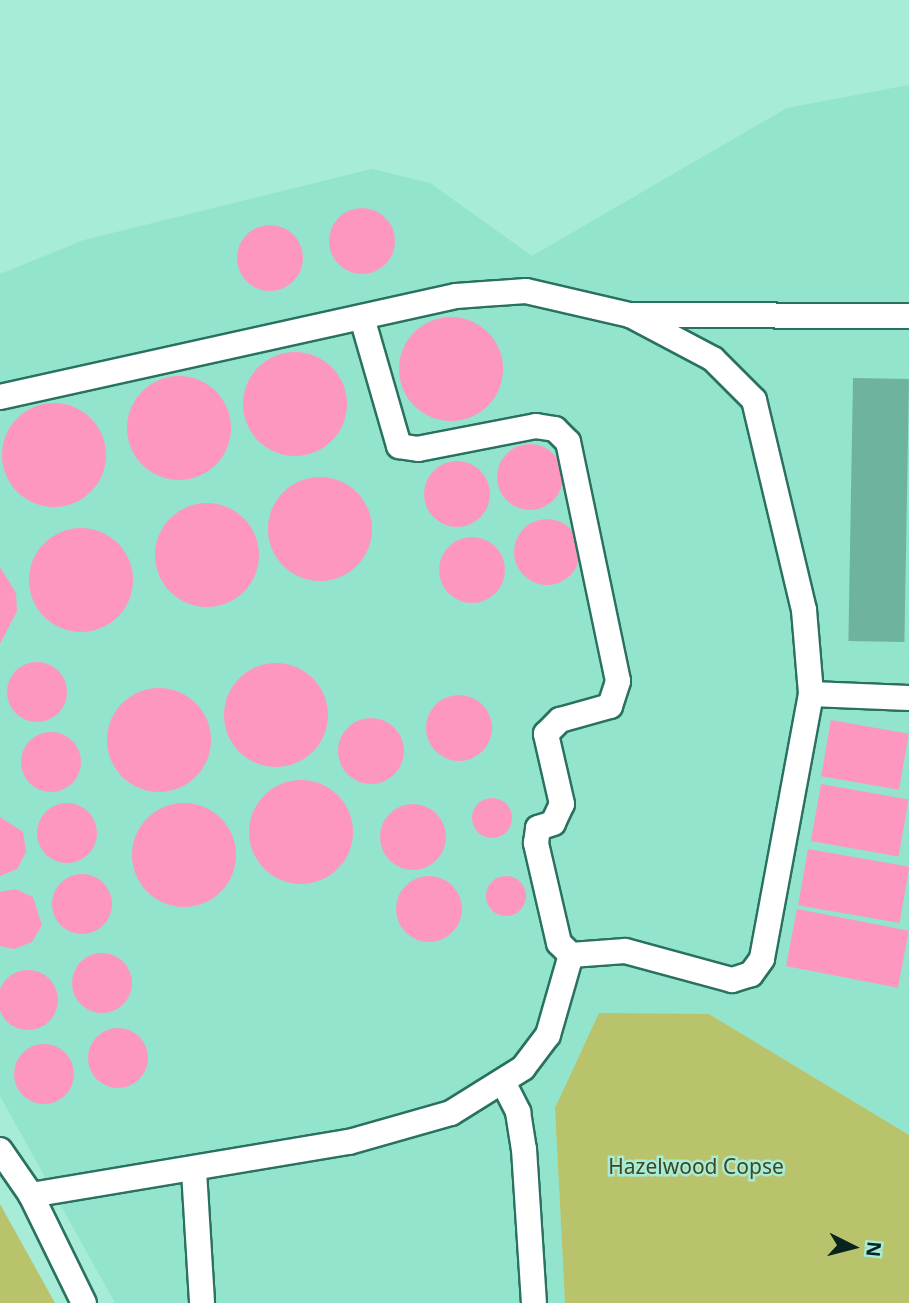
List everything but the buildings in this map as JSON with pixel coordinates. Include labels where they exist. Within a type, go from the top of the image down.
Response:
[{"type":"lane","points":[[0,397],[456,296],[526,291],[629,315],[909,316]]},
{"type":"lane","points":[[571,956],[625,951],[732,980],[759,966],[811,694],[804,610],[754,400],[713,359],[629,315]]},
{"type":"lane","points":[[362,318],[399,446],[418,449],[536,426],[555,429],[568,442],[618,681],[610,706],[560,720],[546,734],[562,804],[553,823],[538,828],[536,843],[559,943],[571,956]]},
{"type":"lane","points":[[811,694],[909,698]]},
{"type":"lane","points":[[32,1195],[194,1171],[406,1129],[503,1082],[548,1035],[571,956]]},
{"type":"lane","points":[[503,1082],[518,1112],[524,1149],[534,1303]]},
{"type":"lane","points":[[0,1150],[32,1195],[83,1303]]},
{"type":"lane","points":[[194,1171],[202,1303]]},
{"type":"shaded area","points":[[909,85],[909,1135],[709,1014],[555,1108],[565,1303],[115,1303],[0,1096],[0,274],[84,240],[372,169],[430,183],[532,256],[787,108]]},
{"type":"shaded area","points":[[356,208],[368,208],[380,213],[390,223],[395,241],[393,254],[380,269],[368,274],[356,274],[344,269],[334,259],[329,247],[329,235],[334,223],[344,213]]},
{"type":"shaded area","points":[[270,225],[283,227],[298,240],[303,258],[301,271],[288,286],[270,291],[257,289],[242,276],[237,258],[239,245],[252,230]]},
{"type":"shaded area","points":[[451,317],[471,321],[488,332],[499,349],[503,369],[499,389],[488,406],[471,417],[451,421],[431,417],[414,406],[403,389],[399,369],[403,349],[414,332],[431,321]]},
{"type":"shaded area","points":[[295,352],[315,356],[332,367],[343,384],[347,404],[343,424],[332,441],[315,452],[295,456],[275,452],[258,441],[247,424],[243,404],[247,384],[258,367],[275,356]]},
{"type":"shaded area","points":[[179,376],[199,380],[216,391],[227,408],[231,428],[227,448],[216,465],[199,476],[179,480],[159,476],[142,465],[131,448],[127,428],[131,408],[142,391],[159,380]]},
{"type":"shaded area","points":[[54,403],[74,407],[91,418],[102,435],[106,455],[102,475],[91,492],[74,503],[54,507],[34,503],[17,492],[6,475],[2,455],[6,435],[17,418],[34,407]]},
{"type":"shaded area","points":[[524,444],[536,444],[548,449],[558,459],[563,477],[561,490],[548,505],[536,510],[524,510],[512,505],[502,495],[497,483],[497,471],[502,459],[512,449]]},
{"type":"shaded area","points":[[451,461],[463,461],[475,466],[485,476],[490,494],[488,507],[475,522],[463,527],[451,527],[439,522],[429,512],[424,500],[424,488],[429,476],[439,466]]},
{"type":"shaded area","points":[[320,477],[340,481],[357,492],[368,509],[372,529],[368,549],[357,566],[340,577],[320,581],[300,577],[283,566],[272,549],[268,529],[272,509],[283,492],[300,481]]},
{"type":"shaded area","points":[[207,503],[227,507],[244,518],[255,535],[259,555],[255,575],[244,592],[227,603],[207,607],[187,603],[170,592],[159,575],[155,555],[159,535],[170,518],[187,507]]},
{"type":"shaded area","points":[[541,519],[553,519],[565,524],[575,534],[580,552],[578,565],[565,580],[553,585],[541,585],[529,580],[519,570],[514,558],[514,546],[519,534],[529,524]]},
{"type":"shaded area","points":[[81,528],[101,532],[118,543],[129,560],[133,580],[129,600],[118,617],[101,628],[81,632],[61,628],[44,617],[33,600],[29,580],[33,560],[44,543],[61,532]]},
{"type":"shaded area","points":[[472,537],[485,539],[500,552],[505,570],[503,583],[490,598],[472,603],[459,601],[444,588],[439,570],[441,557],[454,542]]},
{"type":"shaded area","points":[[0,567],[16,593],[17,611],[0,644]]},
{"type":"shaded area","points":[[37,662],[54,667],[62,675],[67,692],[62,709],[54,717],[37,722],[20,717],[12,709],[7,692],[12,675],[20,667]]},
{"type":"shaded area","points":[[276,663],[296,667],[313,678],[324,695],[328,715],[324,735],[313,752],[296,763],[276,767],[256,763],[239,752],[228,735],[224,715],[228,695],[239,678],[256,667]]},
{"type":"shaded area","points":[[159,688],[179,692],[196,703],[207,720],[211,740],[207,760],[196,777],[179,788],[159,792],[139,788],[122,777],[111,760],[107,740],[111,720],[122,703],[139,692]]},
{"type":"shaded area","points":[[453,695],[465,695],[477,700],[487,710],[492,728],[490,741],[477,756],[465,761],[453,761],[441,756],[431,746],[426,734],[426,722],[431,710],[441,700]]},
{"type":"shaded area","points":[[365,718],[377,718],[389,723],[399,733],[404,751],[402,764],[389,779],[377,784],[365,784],[353,779],[343,769],[338,757],[338,745],[343,733],[353,723]]},
{"type":"shaded area","points":[[831,720],[909,734],[899,790],[821,776]]},
{"type":"shaded area","points":[[51,732],[68,737],[76,745],[81,762],[76,779],[68,787],[51,792],[34,787],[26,779],[21,762],[26,745],[34,737]]},
{"type":"shaded area","points":[[301,780],[321,784],[338,795],[349,812],[353,832],[349,852],[338,869],[321,880],[301,884],[281,880],[264,869],[253,852],[249,832],[253,812],[264,795],[281,784]]},
{"type":"shaded area","points":[[821,784],[909,799],[899,857],[811,841]]},
{"type":"shaded area","points":[[492,798],[500,799],[506,804],[511,810],[511,826],[506,832],[500,837],[492,838],[484,837],[478,832],[473,826],[472,818],[473,810],[478,804],[484,799]]},
{"type":"shaded area","points":[[67,803],[84,808],[92,816],[97,833],[92,850],[84,858],[67,863],[50,858],[42,850],[37,833],[42,816],[50,808]]},
{"type":"shaded area","points":[[184,803],[204,807],[221,818],[232,835],[236,855],[232,875],[221,892],[204,903],[184,907],[164,903],[147,892],[136,875],[132,855],[136,835],[147,818],[164,807]]},
{"type":"shaded area","points":[[407,804],[419,804],[431,809],[441,819],[446,837],[444,850],[431,865],[419,870],[407,870],[395,865],[385,855],[380,843],[380,831],[385,819],[395,809]]},
{"type":"shaded area","points":[[0,817],[23,832],[26,852],[17,869],[0,876]]},
{"type":"shaded area","points":[[808,849],[909,867],[900,923],[798,905]]},
{"type":"shaded area","points":[[82,874],[99,879],[107,887],[112,904],[107,921],[99,929],[82,934],[65,929],[57,921],[52,904],[57,887],[65,879]]},
{"type":"shaded area","points":[[423,876],[435,876],[447,881],[457,891],[462,909],[460,922],[447,937],[435,942],[423,942],[411,937],[401,927],[396,915],[396,903],[401,891],[411,881]]},
{"type":"shaded area","points":[[506,876],[514,877],[520,882],[525,888],[525,904],[520,910],[514,915],[506,916],[498,915],[492,910],[487,904],[486,896],[487,888],[492,882],[498,877]]},
{"type":"shaded area","points":[[15,889],[33,897],[42,925],[32,942],[14,949],[0,946],[0,892]]},
{"type":"shaded area","points":[[797,909],[909,931],[898,988],[786,966]]},
{"type":"shaded area","points":[[102,953],[119,958],[127,966],[132,983],[127,1000],[119,1008],[102,1013],[85,1008],[77,1000],[72,983],[77,966],[85,958]]},
{"type":"shaded area","points":[[28,970],[49,979],[58,1000],[49,1021],[28,1030],[7,1021],[-2,1000],[7,979]]},
{"type":"shaded area","points":[[118,1028],[135,1033],[143,1041],[148,1058],[143,1075],[135,1083],[118,1088],[101,1083],[93,1075],[88,1058],[93,1041],[101,1033]]},
{"type":"shaded area","points":[[44,1044],[61,1049],[69,1057],[74,1074],[69,1091],[61,1099],[44,1104],[27,1099],[19,1091],[14,1074],[19,1057],[27,1049]]},
{"type":"green space","name":"Hazelwood Copse","points":[[599,1013],[709,1014],[909,1135],[909,1303],[565,1303],[555,1108]]},
{"type":"green space","points":[[0,1204],[55,1303],[0,1303]]}]
